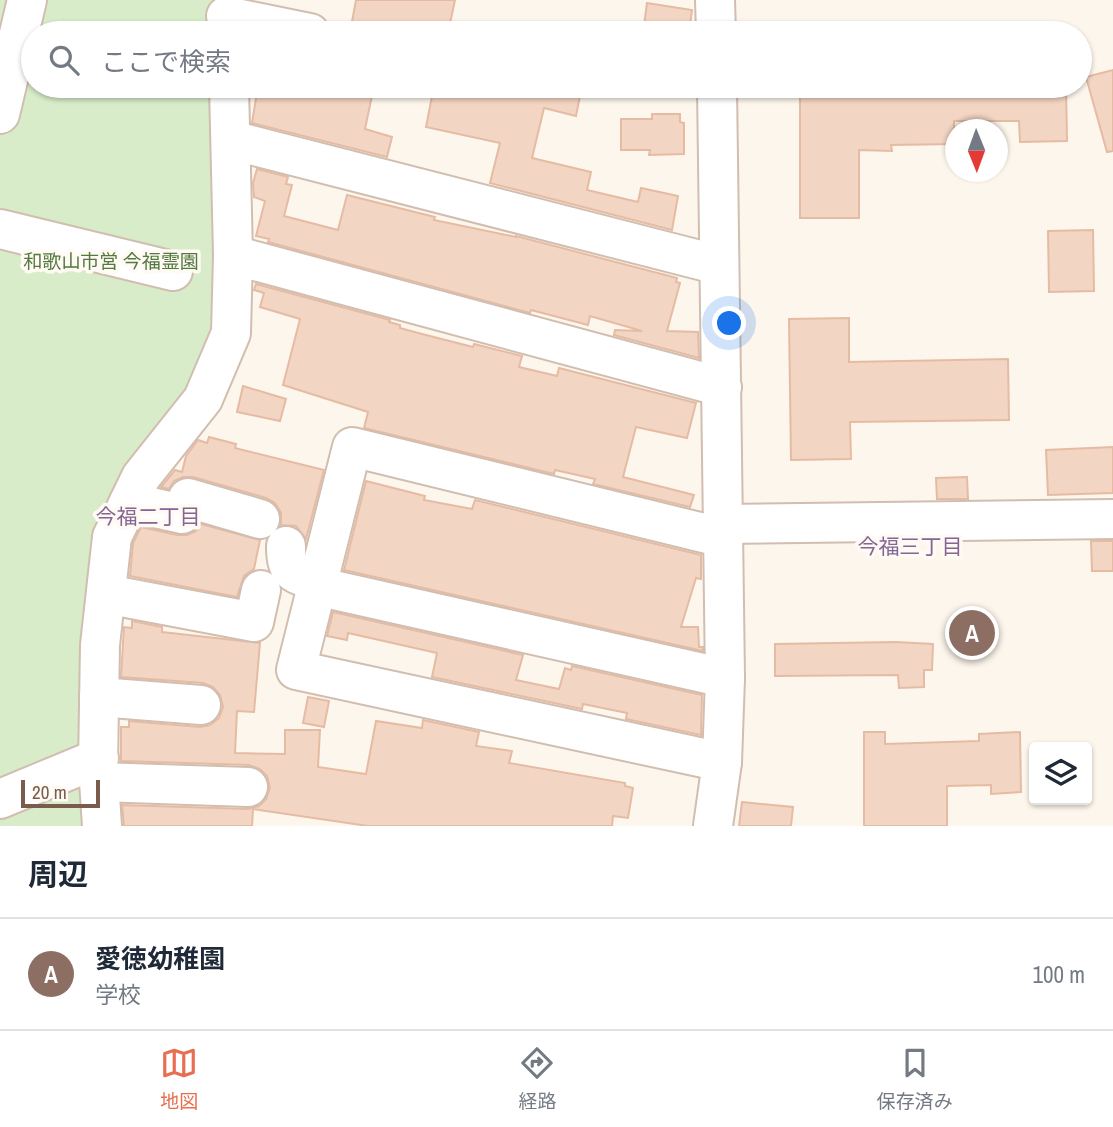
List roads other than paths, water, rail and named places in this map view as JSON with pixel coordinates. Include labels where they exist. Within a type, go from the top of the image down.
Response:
[{"type":"street","points":[[22,21],[27,0]]},
{"type":"street","points":[[715,0],[716,21]]},
{"type":"street","points":[[227,16],[251,21]]},
{"type":"street","points":[[0,114],[21,25]]},
{"type":"street","points":[[102,826],[99,770],[100,645],[112,537],[141,477],[203,399],[231,333],[233,255],[229,98]]},
{"type":"street","points":[[713,826],[722,762],[725,678],[717,98]]},
{"type":"street","points":[[231,140],[719,265]]},
{"type":"street","points":[[0,229],[173,271]]},
{"type":"street","points":[[233,255],[722,387]]},
{"type":"street","points":[[722,762],[296,670],[352,447],[724,531],[1113,519]]},
{"type":"street","points":[[129,502],[182,514],[188,498],[260,519]]},
{"type":"street","points":[[286,546],[286,563],[295,575],[317,583],[725,678]]},
{"type":"street","points":[[106,594],[254,622],[261,590]]},
{"type":"street","points":[[99,697],[201,705]]},
{"type":"street","points":[[0,799],[99,770],[248,788]]},
{"type":"place","name":"愛徳幼稚園","points":[[972,633]]},
{"type":"district","name":"今福二丁目","points":[[148,516]]},
{"type":"district","name":"今福三丁目","points":[[910,546]]},
{"type":"park label","name":"和歌山市営 今福霊園","points":[[111,261]]}]
